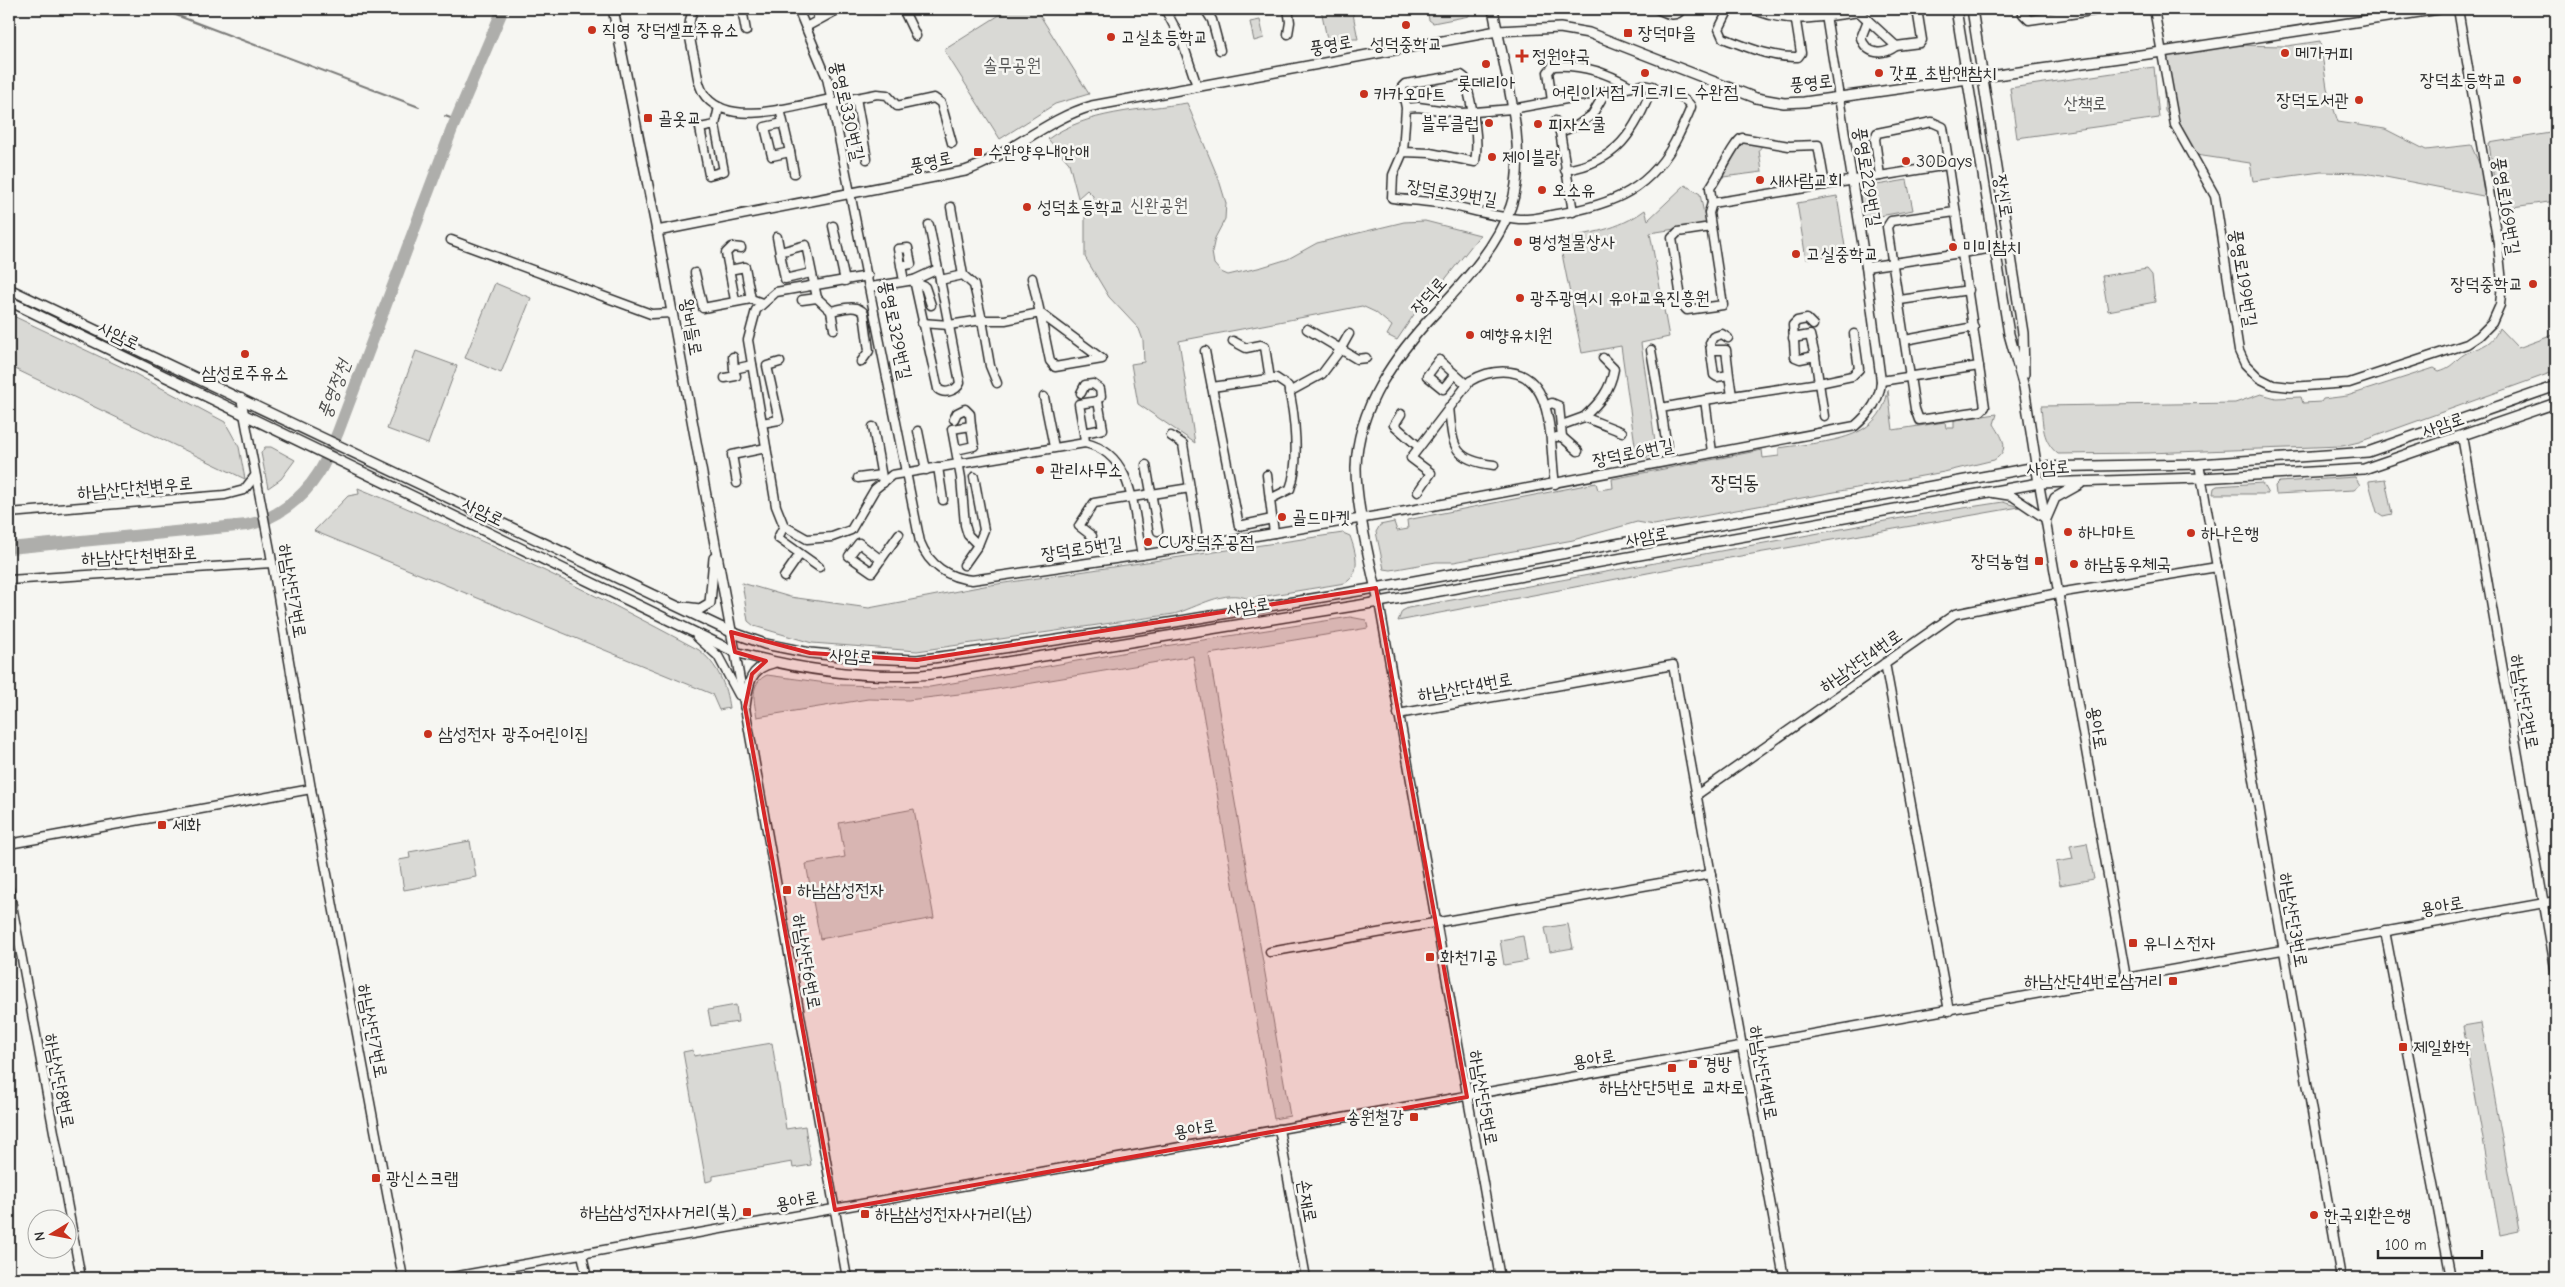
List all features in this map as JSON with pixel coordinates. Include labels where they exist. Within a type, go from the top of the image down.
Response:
[{"type":"main road","name":"왕버들로","points":[[613,9],[657,231],[735,652]]},
{"type":"main road","name":"장덕로","points":[[1379,602],[1362,518],[1357,482],[1357,456],[1363,424],[1372,400],[1395,363],[1479,262],[1500,232],[1511,206],[1516,177],[1516,134],[1493,9]]},
{"type":"main road","name":"장신로","points":[[1956,9],[2008,334],[2024,387]]},
{"type":"main road","name":"장신로","points":[[1972,9],[2023,333],[2024,387],[2039,483]]},
{"type":"main road","name":"풍영로","points":[[657,231],[965,171],[996,158],[1056,120],[1102,104],[1497,31],[1560,28],[1589,33],[1756,98],[1790,102],[1983,78],[2440,9]]},
{"type":"main road","name":"사암로","points":[[9,289],[731,632],[765,644],[810,653],[863,658],[917,660],[1175,622],[1376,588],[2036,468],[2199,464],[2368,452],[2556,386]]},
{"type":"main road","name":"사암로","points":[[9,301],[286,437],[363,472],[735,652],[810,669],[863,674],[916,675],[1379,602],[2039,483],[2201,478],[2364,469],[2556,403]]},
{"type":"main road","points":[[2046,519],[2054,498],[2084,482]]},
{"type":"main road","points":[[677,606],[700,609],[710,603],[714,542]]},
{"type":"main road","points":[[744,707],[752,674],[763,665],[776,662]]},
{"type":"street","points":[[694,9],[689,29],[699,84],[707,97],[719,107],[746,113],[877,94],[887,95],[897,106],[934,98],[941,103],[952,143]]},
{"type":"street","points":[[742,9],[746,30]]},
{"type":"street","name":"풍영로330번길","points":[[798,9],[822,64],[850,194]]},
{"type":"street","points":[[815,9],[819,20]]},
{"type":"street","points":[[806,27],[839,9]]},
{"type":"street","points":[[875,9],[894,9]]},
{"type":"street","points":[[903,9],[916,36]]},
{"type":"street","points":[[1165,9],[1182,41],[1197,86]]},
{"type":"street","points":[[1205,9],[1212,20],[1220,50]]},
{"type":"street","points":[[1288,9],[1290,22],[1288,34]]},
{"type":"street","points":[[1657,9],[1672,15],[1682,9]]},
{"type":"street","points":[[1729,9],[1719,29],[1723,38],[1760,52],[1798,57],[1801,54],[1794,9]]},
{"type":"street","points":[[1753,9],[1770,16],[1796,19],[1826,12],[1859,11],[1896,46]]},
{"type":"street","points":[[1868,20],[1861,38],[1867,48],[1874,52],[1884,53],[1896,46],[1920,43],[1922,40],[1917,9]]},
{"type":"street","points":[[2023,12],[2029,20],[2083,10],[2106,9]]},
{"type":"street","name":"풍영로199번길","points":[[2154,9],[2176,125],[2215,196],[2238,346],[2245,364],[2266,383],[2281,387],[2334,386],[2389,370]]},
{"type":"street","name":"풍영로169번길","points":[[2389,370],[2473,340],[2492,323],[2502,297],[2495,219],[2458,9]]},
{"type":"street","name":"풍영로229번길","points":[[1826,12],[1866,267],[1881,380]]},
{"type":"street","points":[[1552,100],[1548,72],[1556,65],[1603,72],[1630,86]]},
{"type":"street","name":"장덕로39번길","points":[[1472,112],[1465,78],[1462,75],[1404,85],[1402,89],[1406,108],[1403,152],[1393,175],[1392,198],[1395,200],[1430,202],[1506,217]]},
{"type":"street","points":[[1406,108],[1418,107],[1462,113],[1512,109],[1630,86],[1653,86],[1687,100],[1691,105],[1674,145],[1647,178],[1628,194],[1608,203],[1573,212],[1526,219],[1506,217]]},
{"type":"street","points":[[1565,170],[1595,163],[1622,143],[1642,112],[1653,86]]},
{"type":"street","points":[[1560,132],[1578,125],[1592,115],[1606,91]]},
{"type":"street","points":[[856,98],[867,159]]},
{"type":"street","points":[[715,125],[700,128],[710,175],[724,171],[715,125],[719,107]]},
{"type":"street","points":[[780,109],[794,173]]},
{"type":"street","points":[[1403,152],[1430,153],[1475,162],[1477,154],[1472,112]]},
{"type":"street","points":[[1555,120],[1560,132],[1573,212]]},
{"type":"street","points":[[1880,176],[1875,139],[1877,133],[1932,122],[1943,126],[1986,404],[1984,410],[1980,411],[1919,420],[1916,416],[1888,227],[1891,221],[1955,212]]},
{"type":"street","points":[[783,123],[766,127],[772,156],[790,152]]},
{"type":"street","points":[[1711,227],[1678,232],[1672,238],[1682,305],[1688,310],[1723,304],[1709,213],[1712,203],[1710,188],[1723,170],[1734,144],[1742,138],[1789,146],[1818,145],[1825,185]]},
{"type":"street","points":[[1712,203],[1948,165]]},
{"type":"street","name":"풍영로329번길","points":[[850,194],[908,473]]},
{"type":"street","points":[[951,207],[963,275],[974,285],[990,366],[997,383]]},
{"type":"street","points":[[914,281],[936,384],[941,392],[954,390],[960,383],[929,225]]},
{"type":"street","points":[[833,226],[845,280]]},
{"type":"street","points":[[777,237],[785,278],[811,273]]},
{"type":"street","points":[[451,240],[651,314],[672,313]]},
{"type":"street","points":[[780,252],[806,245],[817,298],[831,312],[834,329]]},
{"type":"street","points":[[735,300],[726,253],[732,247],[741,248]]},
{"type":"street","points":[[1866,267],[1995,248]]},
{"type":"street","points":[[901,266],[904,281]]},
{"type":"street","points":[[729,270],[745,267],[751,299]]},
{"type":"street","points":[[870,287],[914,281],[938,269]]},
{"type":"street","points":[[696,273],[702,308],[735,300],[751,299],[762,302]]},
{"type":"street","points":[[940,280],[963,275]]},
{"type":"street","points":[[868,276],[776,292],[762,302],[756,310],[748,331],[776,506],[784,526],[807,539],[832,537],[851,530],[875,489],[892,475],[1085,443],[1104,449],[1118,462],[1130,497],[1142,555]]},
{"type":"street","points":[[922,323],[949,325],[982,320],[1005,320],[1040,313],[1102,359],[1055,367],[1052,365],[1040,313],[1032,278]]},
{"type":"street","points":[[914,281],[925,287],[931,305]]},
{"type":"street","points":[[1900,300],[1969,290]]},
{"type":"street","points":[[802,300],[817,298]]},
{"type":"street","points":[[831,312],[851,307],[860,309],[864,313],[869,351],[861,362]]},
{"type":"street","points":[[1813,325],[1807,319],[1797,321],[1793,325],[1793,338],[1797,358],[1815,356]]},
{"type":"street","points":[[1904,340],[1974,327]]},
{"type":"street","points":[[1307,329],[1357,359],[1366,358]]},
{"type":"street","points":[[1289,392],[1322,374],[1349,334]]},
{"type":"street","points":[[1728,338],[1722,334],[1713,337],[1710,343],[1715,377],[1729,375]]},
{"type":"street","points":[[1661,408],[1819,382],[1856,374],[1859,370],[1854,334]]},
{"type":"street","points":[[1793,338],[1810,335],[1824,416]]},
{"type":"street","points":[[1234,341],[1246,348],[1265,346],[1270,379]]},
{"type":"street","points":[[1711,351],[1725,349],[1732,396]]},
{"type":"street","points":[[1651,350],[1667,448]]},
{"type":"street","points":[[1205,351],[1239,526],[1272,519]]},
{"type":"street","points":[[725,378],[736,376],[733,357]]},
{"type":"street","points":[[1562,425],[1584,417],[1604,398],[1612,381],[1614,369],[1603,358]]},
{"type":"street","points":[[762,423],[779,420],[767,366],[780,362]]},
{"type":"street","points":[[734,369],[752,365]]},
{"type":"street","points":[[1881,380],[1979,366]]},
{"type":"street","points":[[1418,492],[1431,473],[1411,458],[1418,447],[1467,385],[1478,377],[1489,373],[1506,372],[1521,374],[1538,388],[1545,406],[1555,484]]},
{"type":"street","points":[[1455,374],[1467,385]]},
{"type":"street","points":[[1212,387],[1276,378],[1288,386],[1294,439],[1295,476],[1290,489],[1270,499]]},
{"type":"street","name":"장덕로6번길","points":[[1362,518],[1555,484],[1712,452],[1855,426],[1872,410],[1878,398],[1881,380]]},
{"type":"street","points":[[1080,393],[1085,385],[1093,384],[1100,389],[1101,396],[1098,401],[1103,430],[1084,433]]},
{"type":"street","points":[[1044,397],[1054,448]]},
{"type":"street","name":"하남산단7번로","points":[[241,398],[270,550],[311,789],[403,1278]]},
{"type":"street","points":[[1705,400],[1712,452]]},
{"type":"street","points":[[1085,443],[1079,404],[1098,401]]},
{"type":"street","points":[[1545,406],[1552,403],[1560,406],[1562,437]]},
{"type":"street","points":[[1449,407],[1455,448],[1466,459],[1494,465]]},
{"type":"street","points":[[954,419],[957,413],[965,410],[970,414],[974,446],[956,450]]},
{"type":"street","points":[[1401,414],[1394,425],[1418,447]]},
{"type":"street","points":[[1584,417],[1622,432]]},
{"type":"street","points":[[971,426],[952,429],[959,464],[966,532],[978,545]]},
{"type":"street","points":[[873,427],[883,483]]},
{"type":"street","points":[[918,430],[926,470]]},
{"type":"street","points":[[1171,436],[1183,444],[1197,532]]},
{"type":"street","name":"하남산단2번로","points":[[2462,436],[2556,973]]},
{"type":"street","points":[[1550,438],[1562,437],[1578,451]]},
{"type":"street","points":[[737,482],[732,455],[766,448]]},
{"type":"street","name":"하남산단3번로","points":[[2199,464],[2341,1278]]},
{"type":"street","points":[[1146,465],[1158,531]]},
{"type":"street","points":[[938,467],[943,500]]},
{"type":"street","name":"장덕로5번길","points":[[908,473],[923,550],[936,567],[954,577],[972,580],[1142,555],[1362,518]]},
{"type":"street","points":[[858,478],[881,475]]},
{"type":"street","points":[[1267,475],[1274,533]]},
{"type":"street","name":"하남산단천변우로","points":[[9,513],[225,495],[244,490],[255,476]]},
{"type":"street","points":[[964,565],[978,545],[984,530],[974,477]]},
{"type":"street","name":"용아로","points":[[2039,483],[2126,978]]},
{"type":"street","points":[[1092,536],[1079,526],[1094,503],[1190,488]]},
{"type":"street","points":[[1988,492],[2012,496],[2046,519]]},
{"type":"street","points":[[784,526],[778,538],[819,566]]},
{"type":"street","points":[[851,530],[859,543],[881,560]]},
{"type":"street","points":[[859,543],[849,556],[872,572],[899,534]]},
{"type":"street","points":[[784,577],[800,554]]},
{"type":"street","name":"하남산단천변좌로","points":[[9,580],[272,563]]},
{"type":"street","points":[[2058,593],[2217,567]]},
{"type":"street","name":"하남산단4번로","points":[[1698,794],[1955,614],[2058,593]]},
{"type":"street","name":"하남산단5번로","points":[[1379,602],[1398,714],[1438,923],[1500,1278]]},
{"type":"street","points":[[688,629],[712,648],[718,656],[732,678],[744,707]]},
{"type":"street","name":"하남산단6번로","points":[[735,652],[847,1278]]},
{"type":"street","points":[[1884,663],[1949,1011]]},
{"type":"street","name":"하남산단4번로","points":[[1398,714],[1673,665],[1698,794],[1784,1278]]},
{"type":"street","points":[[9,844],[311,789]]},
{"type":"street","points":[[1270,952],[1712,874]]},
{"type":"street","name":"하남산단8번로","points":[[9,889],[81,1278]]},
{"type":"street","name":"용아로","points":[[447,1278],[1743,1048],[2556,901]]},
{"type":"street","points":[[2385,931],[2451,1278]]},
{"type":"street","name":"손재로","points":[[1279,1129],[1306,1278]]},
{"type":"street","points":[[582,1254],[587,1278]]},
{"type":"highlighted area","points":[[1376,588],[1467,1097],[835,1210],[745,707],[752,674],[766,661],[735,652],[731,632],[810,653],[917,660]]},
{"type":"green space","name":"솔무공원","points":[[1009,9],[1036,9],[1089,94],[1055,104],[1000,139],[944,50]]},
{"type":"green space","points":[[1321,9],[1352,9],[1358,39],[1327,39]]},
{"type":"green space","points":[[1427,9],[1470,9],[1469,16],[1433,23],[1429,20]]},
{"type":"green space","points":[[1260,20],[1264,38],[1254,41],[1250,22]]},
{"type":"green space","points":[[2320,41],[2327,88],[2338,122],[2385,129],[2426,150],[2471,145],[2489,186],[2483,196],[2365,173],[2321,172],[2253,181],[2250,163],[2196,155],[2165,111],[2162,52],[2226,45],[2287,46]]},
{"type":"green space","name":"산책로","points":[[2154,67],[2159,118],[2017,138],[2010,88]]},
{"type":"green space","name":"신완공원","points":[[1187,103],[1219,180],[1226,203],[1225,219],[1215,238],[1212,252],[1214,264],[1221,272],[1228,275],[1262,267],[1288,259],[1317,243],[1404,222],[1425,221],[1480,235],[1443,282],[1431,289],[1397,340],[1387,335],[1392,326],[1375,312],[1362,306],[1179,341],[1195,443],[1138,404],[1131,364],[1144,362],[1143,340],[1139,329],[1109,297],[1085,257],[1085,217],[1093,205],[1093,196],[1087,190],[1078,198],[1069,163],[1048,139],[1063,130],[1097,117]]},
{"type":"green space","points":[[2556,132],[2556,201],[2498,209],[2489,143]]},
{"type":"green space","points":[[1741,142],[1762,146],[1759,150],[1762,172],[1723,177]]},
{"type":"green space","points":[[1907,180],[1913,210],[1863,219],[1859,188]]},
{"type":"green space","points":[[1685,185],[1700,194],[1706,224],[1650,233],[1669,337],[1641,343],[1657,455],[1637,459],[1621,346],[1582,353],[1559,239],[1614,226],[1635,217],[1645,210],[1648,220]]},
{"type":"green space","points":[[1837,196],[1846,253],[1806,259],[1797,203]]},
{"type":"green space","points":[[2147,269],[2152,275],[2155,302],[2108,311],[2102,276]]},
{"type":"green space","points":[[495,283],[531,298],[501,373],[465,358]]},
{"type":"green space","points":[[9,314],[126,369],[225,422],[239,447],[245,479],[9,366]]},
{"type":"green space","points":[[2499,328],[2518,348],[2556,334],[2556,371],[2359,442],[2342,446],[2148,453],[2058,454],[2049,444],[2044,432],[2041,406],[2235,403],[2261,394],[2276,398],[2301,397],[2303,403],[2321,402],[2323,399],[2347,396],[2434,368],[2439,371],[2445,369],[2464,354],[2487,344],[2496,335]]},
{"type":"green space","points":[[416,351],[457,366],[428,444],[387,429]]},
{"type":"green space","points":[[1888,390],[1893,430],[1945,422],[1946,428],[1954,428],[1954,420],[1997,414],[1994,424],[2003,442],[2003,451],[1994,460],[1944,472],[1654,525],[1637,522],[1573,540],[1454,562],[1436,562],[1391,570],[1384,569],[1376,532],[1380,525],[1394,522],[1397,531],[1408,529],[1407,520],[1596,483],[1598,490],[1613,488],[1612,479],[1762,450],[1763,458],[1779,456],[1779,448],[1830,441],[1846,437],[1861,430],[1874,421],[1883,408]]},
{"type":"green space","points":[[265,447],[271,447],[295,460],[281,479],[268,488],[261,453]]},
{"type":"green space","points":[[2355,477],[2360,485],[2354,490],[2276,494],[2275,486],[2279,482]]},
{"type":"green space","points":[[2385,479],[2392,514],[2383,516],[2377,512],[2369,481]]},
{"type":"green space","points":[[2262,483],[2268,494],[2213,494],[2214,488],[2217,486]]},
{"type":"green space","points":[[358,488],[531,564],[699,650],[711,662],[720,676],[726,691],[729,708],[719,710],[712,694],[314,531],[348,496],[359,494]]},
{"type":"green space","points":[[2003,502],[2019,507],[1684,566],[1398,621],[1402,611],[1408,608],[1918,515]]},
{"type":"green space","points":[[1343,533],[1350,536],[1356,556],[1354,574],[1345,583],[1248,599],[1239,596],[1221,597],[1174,614],[917,651],[812,643],[754,626],[748,621],[742,583],[790,597],[869,608],[984,586]]},
{"type":"green space","points":[[1350,617],[1366,620],[1368,628],[1209,654],[1290,1116],[1274,1119],[1193,656],[985,691],[908,700],[868,699],[757,717],[755,705],[754,693],[757,683],[767,675],[841,685],[930,687],[1133,651]]},
{"type":"green space","points":[[914,809],[934,918],[820,939],[806,864],[845,857],[839,823]]},
{"type":"green space","points":[[470,841],[476,877],[404,890],[399,860],[410,858],[409,852]]},
{"type":"green space","points":[[2087,843],[2094,879],[2060,885],[2056,862],[2073,859],[2070,846]]},
{"type":"green space","points":[[1568,924],[1573,948],[1550,952],[1545,928]]},
{"type":"green space","points":[[1523,936],[1527,961],[1504,965],[1500,940]]},
{"type":"green space","points":[[736,1005],[738,1022],[711,1026],[708,1010]]},
{"type":"green space","points":[[2481,1023],[2519,1231],[2500,1235],[2463,1026]]},
{"type":"green space","points":[[772,1043],[786,1129],[805,1126],[811,1165],[793,1168],[792,1162],[713,1176],[713,1180],[706,1182],[683,1052],[693,1050],[694,1056]]},
{"type":"waterway","points":[[160,9],[419,107]]},
{"type":"waterway","name":"풍영정천","points":[[9,548],[247,525],[278,513],[304,492],[312,483],[329,454],[452,129],[503,9]]},
{"type":"waterway","points":[[445,116],[456,120]]},
{"type":"place","name":"성덕중학교","points":[[1406,25]]},
{"type":"place","name":"직영 장덕셀프주유소","points":[[592,30]]},
{"type":"place","name":"장덕마을","points":[[1628,33]]},
{"type":"place","name":"고실초등학교","points":[[1111,37]]},
{"type":"place","name":"메가커피","points":[[2285,53]]},
{"type":"place","name":"정원약국","points":[[1522,56]]},
{"type":"place","name":"롯데리아","points":[[1486,64]]},
{"type":"place","name":"어린이서점 키드키드 수완점","points":[[1645,73]]},
{"type":"place","name":"갓포 초밥앤참치","points":[[1879,73]]},
{"type":"place","name":"장덕초등학교","points":[[2517,80]]},
{"type":"place","name":"카카오마트","points":[[1364,94]]},
{"type":"place","name":"장덕도서관","points":[[2359,100]]},
{"type":"place","name":"골옷교","points":[[648,118]]},
{"type":"place","name":"블루클럽","points":[[1489,123]]},
{"type":"place","name":"피자스쿨","points":[[1538,124]]},
{"type":"place","name":"수완양우내안애","points":[[978,152]]},
{"type":"place","name":"제이블랑","points":[[1492,157]]},
{"type":"place","name":"30Days","points":[[1906,161]]},
{"type":"place","name":"새사람교회","points":[[1760,180]]},
{"type":"place","name":"오소유","points":[[1542,190]]},
{"type":"place","name":"성덕초등학교","points":[[1027,207]]},
{"type":"place","name":"명성철물상사","points":[[1518,242]]},
{"type":"place","name":"미미참치","points":[[1953,247]]},
{"type":"place","name":"고실중학교","points":[[1796,254]]},
{"type":"place","name":"장덕중학교","points":[[2533,284]]},
{"type":"place","name":"광주광역시 유아교육진흥원","points":[[1520,298]]},
{"type":"place","name":"예향유치원","points":[[1470,335]]},
{"type":"place","name":"삼성로주유소","points":[[245,354]]},
{"type":"place","name":"관리사무소","points":[[1040,470]]},
{"type":"place","name":"골드마켓","points":[[1282,517]]},
{"type":"place","name":"하나마트","points":[[2068,532]]},
{"type":"place","name":"하나은행","points":[[2191,533]]},
{"type":"place","name":"CU장덕주공점","points":[[1148,542]]},
{"type":"place","name":"장덕농협","points":[[2039,561]]},
{"type":"place","name":"하남동우체국","points":[[2074,564]]},
{"type":"place","name":"삼성전자 광주어린이집","points":[[428,734]]},
{"type":"place","name":"세화","points":[[162,825]]},
{"type":"place","name":"하남삼성전자","points":[[787,890]]},
{"type":"place","name":"유니스전자","points":[[2133,943]]},
{"type":"place","name":"화천기공","points":[[1430,957]]},
{"type":"place","name":"하남산단4번로삼거리","points":[[2173,981]]},
{"type":"place","name":"제일화학","points":[[2403,1047]]},
{"type":"place","name":"경방","points":[[1693,1064]]},
{"type":"place","name":"하남산단5번로 교차로","points":[[1672,1068]]},
{"type":"place","name":"송원철강","points":[[1414,1117]]},
{"type":"place","name":"광신스크랩","points":[[376,1178]]},
{"type":"place","name":"하남삼성전자사거리(북)","points":[[747,1212]]},
{"type":"place","name":"하남삼성전자사거리(남)","points":[[865,1214]]},
{"type":"place","name":"한국외환은행","points":[[2314,1215]]},
{"type":"district","name":"장덕동","points":[[1735,482]]}]
